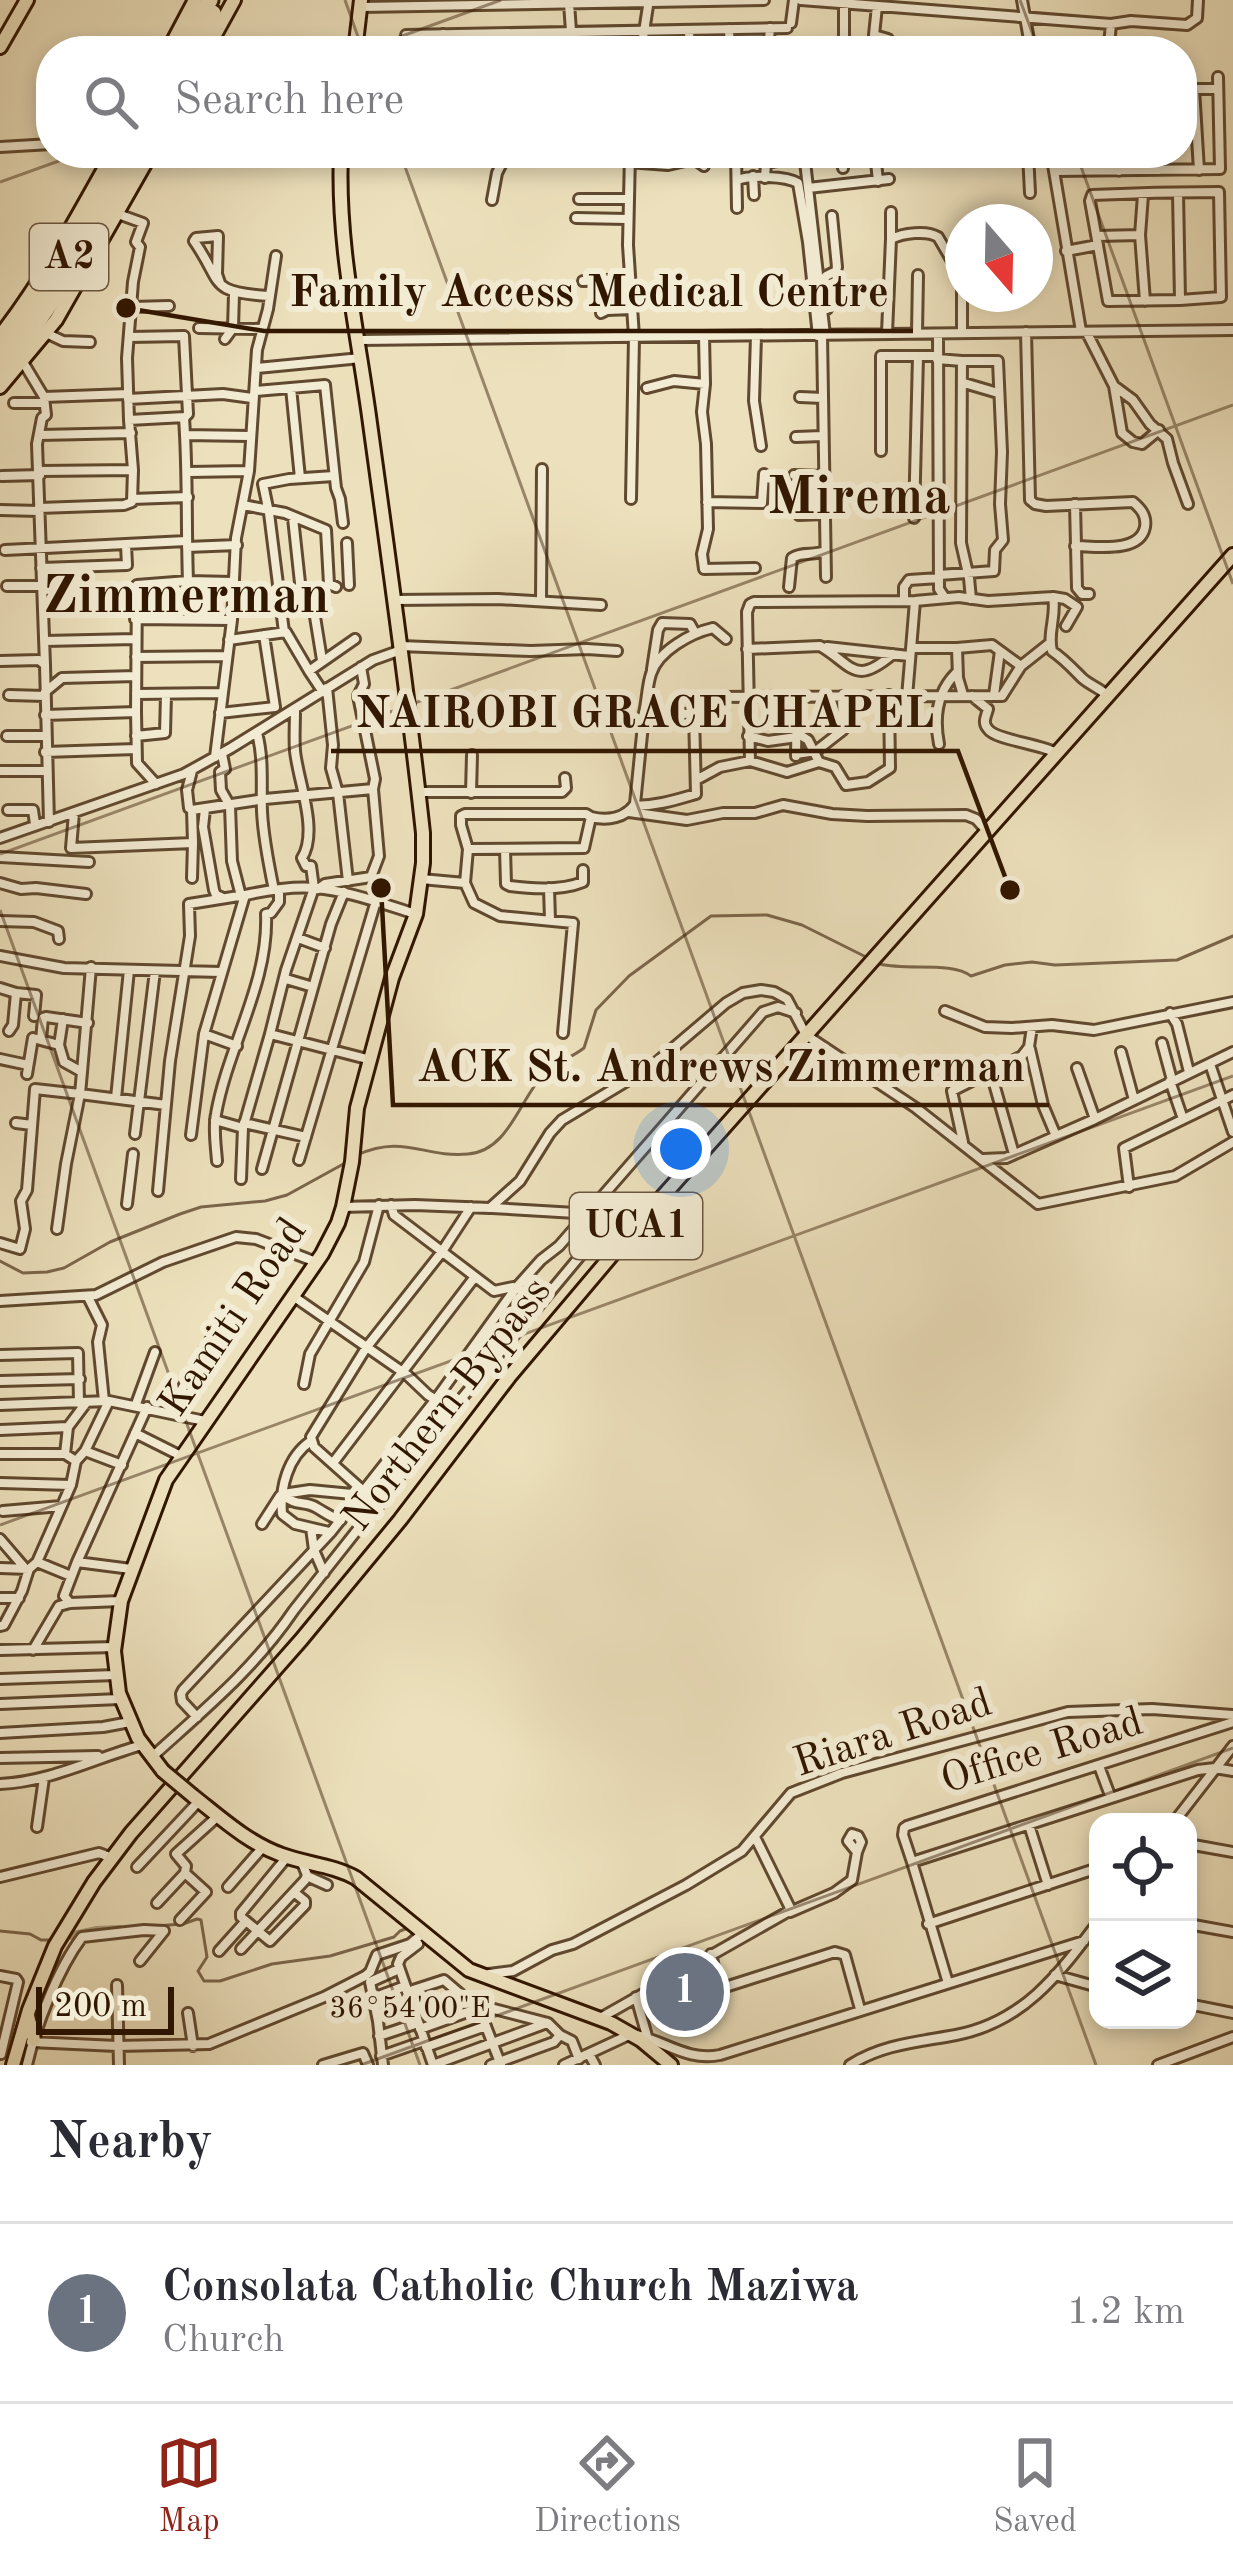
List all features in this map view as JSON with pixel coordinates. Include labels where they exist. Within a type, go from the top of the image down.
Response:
[{"type":"highway","points":[[195,36],[203,0]]},
{"type":"highway","points":[[201,36],[227,0]]},
{"type":"highway","name":"A2","points":[[0,353],[64,265],[117,168]]},
{"type":"highway","name":"A2","points":[[0,371],[74,270],[130,168]]},
{"type":"main road","points":[[0,47],[27,0]]},
{"type":"main road","points":[[178,36],[203,0]]},
{"type":"main road","points":[[357,36],[360,3]]},
{"type":"main road","points":[[0,336],[29,298],[105,168]]},
{"type":"main road","points":[[0,387],[68,301],[144,168]]},
{"type":"main road","name":"Kamiti Road","points":[[340,168],[343,242],[419,792],[424,842],[416,914],[392,978],[357,1108],[352,1162],[338,1223],[160,1491],[121,1601],[114,1647],[116,1675],[121,1699],[143,1745],[163,1771],[218,1816],[263,1847],[351,1875],[480,1976],[601,2018],[631,2034],[670,2065]]},
{"type":"main road","name":"Northern Bypass","points":[[10,2053],[55,1946],[112,1858],[152,1808],[301,1640],[532,1348],[644,1217],[1233,554]]},
{"type":"main road","points":[[27,2015],[34,2041]]},
{"type":"street","points":[[360,3],[762,0]]},
{"type":"street","points":[[492,36],[789,26],[797,0],[1111,25],[1131,21],[1190,25],[1198,14],[1198,0]]},
{"type":"street","points":[[1022,0],[1028,36]]},
{"type":"street","points":[[644,36],[646,1]]},
{"type":"street","points":[[569,3],[571,31]]},
{"type":"street","points":[[843,36],[844,3]]},
{"type":"street","points":[[875,36],[877,6]]},
{"type":"street","points":[[1110,36],[1111,25]]},
{"type":"street","points":[[769,36],[770,28]]},
{"type":"street","points":[[729,29],[729,36]]},
{"type":"street","points":[[689,30],[689,36]]},
{"type":"street","points":[[843,30],[853,35]]},
{"type":"street","points":[[406,35],[469,36]]},
{"type":"street","points":[[1055,171],[1220,169],[1218,77]]},
{"type":"street","points":[[1197,88],[1219,89]]},
{"type":"street","points":[[0,147],[36,145]]},
{"type":"street","points":[[1197,150],[1198,170]]},
{"type":"street","points":[[492,200],[500,168]]},
{"type":"street","points":[[629,168],[634,337],[631,499]]},
{"type":"street","points":[[737,168],[737,208]]},
{"type":"street","points":[[765,178],[766,168]]},
{"type":"street","points":[[806,168],[824,335]]},
{"type":"street","points":[[808,188],[884,180],[880,168]]},
{"type":"street","points":[[1029,168],[1030,193]]},
{"type":"street","points":[[1054,168],[1084,332],[1114,386],[1122,433],[1142,443],[1160,430]]},
{"type":"street","points":[[737,180],[753,176],[794,179],[799,186],[824,335]]},
{"type":"street","points":[[753,176],[754,195]]},
{"type":"street","points":[[1178,193],[1180,300]]},
{"type":"street","points":[[1178,193],[1220,194],[1222,297],[1107,300],[1092,196],[1178,193]]},
{"type":"street","points":[[1143,195],[1140,235],[1145,301]]},
{"type":"street","points":[[579,199],[628,199]]},
{"type":"street","points":[[887,332],[891,212]]},
{"type":"street","points":[[0,511],[124,505],[132,499],[130,338],[140,248],[136,242],[143,223],[118,214]]},
{"type":"street","points":[[826,577],[824,285],[826,276],[837,270],[832,216]]},
{"type":"street","points":[[576,218],[627,219]]},
{"type":"street","points":[[891,239],[927,233],[938,237],[962,278],[962,333]]},
{"type":"street","points":[[1066,250],[1097,240],[1140,235]]},
{"type":"street","points":[[220,283],[218,236],[196,238],[208,268],[220,283],[224,288],[234,294],[269,296]]},
{"type":"street","points":[[204,253],[217,255]]},
{"type":"street","points":[[191,1135],[204,1034],[243,896],[232,862],[230,806],[221,790],[220,772],[225,769],[219,755],[221,693],[232,620],[236,538],[249,470],[257,350],[276,256]]},
{"type":"street","points":[[917,333],[918,275]]},
{"type":"street","points":[[583,281],[629,278]]},
{"type":"street","points":[[225,339],[233,328],[234,294]]},
{"type":"street","points":[[132,308],[169,306]]},
{"type":"street","points":[[601,313],[632,309]]},
{"type":"street","points":[[199,328],[263,329]]},
{"type":"street","points":[[358,340],[1233,330]]},
{"type":"street","points":[[1026,332],[1030,500],[1040,506],[1132,502],[1145,523],[1139,538],[1129,544],[1075,546]]},
{"type":"street","points":[[46,333],[63,341],[90,342]]},
{"type":"street","points":[[938,334],[939,589],[944,598]]},
{"type":"street","points":[[130,338],[183,335],[188,581]]},
{"type":"street","points":[[704,336],[708,529],[704,569],[755,568]]},
{"type":"street","points":[[756,336],[754,401],[760,446]]},
{"type":"street","points":[[881,451],[881,356],[998,362],[1003,540],[995,550],[994,571],[904,584],[909,601],[907,697]]},
{"type":"street","points":[[914,518],[918,356]]},
{"type":"street","points":[[257,368],[361,358]]},
{"type":"street","points":[[962,361],[961,544],[970,599]]},
{"type":"street","points":[[23,362],[44,400],[46,416],[37,444],[49,822]]},
{"type":"street","points":[[647,388],[674,381],[706,384]]},
{"type":"street","points":[[964,383],[998,393]]},
{"type":"street","points":[[14,404],[254,395],[320,384],[326,387],[343,523]]},
{"type":"street","points":[[1114,386],[1169,442],[1188,504]]},
{"type":"street","points":[[291,388],[300,478]]},
{"type":"street","points":[[800,398],[823,398]]},
{"type":"street","points":[[129,420],[187,416]]},
{"type":"street","points":[[40,436],[131,433]]},
{"type":"street","points":[[185,435],[250,436]]},
{"type":"street","points":[[796,437],[823,436]]},
{"type":"street","points":[[2,476],[133,470]]},
{"type":"street","points":[[188,472],[249,470]]},
{"type":"street","points":[[541,601],[542,470]]},
{"type":"street","points":[[707,502],[762,503],[764,474]]},
{"type":"street","points":[[794,475],[823,476]]},
{"type":"street","points":[[334,476],[263,484],[284,632],[325,690],[348,881]]},
{"type":"street","points":[[132,499],[188,497]]},
{"type":"street","points":[[1075,504],[1077,588],[1089,594]]},
{"type":"street","points":[[243,505],[326,530],[329,584],[336,586]]},
{"type":"street","points":[[799,514],[824,514]]},
{"type":"street","points":[[293,517],[322,661]]},
{"type":"street","points":[[347,543],[349,585]]},
{"type":"street","points":[[41,568],[127,566],[126,545]]},
{"type":"street","points":[[5,550],[237,545]]},
{"type":"street","points":[[789,587],[792,558],[825,550]]},
{"type":"street","points":[[156,784],[139,767],[136,749],[136,587],[232,581]]},
{"type":"street","points":[[7,586],[44,586]]},
{"type":"street","points":[[278,595],[310,593]]},
{"type":"street","points":[[1053,597],[1052,651],[1107,695]]},
{"type":"street","points":[[750,761],[747,612],[754,602],[1053,597],[1077,607],[1066,626]]},
{"type":"street","points":[[44,603],[135,599]]},
{"type":"street","points":[[394,600],[601,605]]},
{"type":"street","points":[[1053,620],[1072,614]]},
{"type":"street","points":[[135,619],[232,620]]},
{"type":"street","points":[[631,809],[658,630],[662,623],[691,624],[695,633]]},
{"type":"street","points":[[652,669],[695,633],[713,628],[726,639]]},
{"type":"street","points":[[229,640],[284,632]]},
{"type":"street","points":[[220,713],[275,707],[265,634]]},
{"type":"street","points":[[45,641],[135,638]]},
{"type":"street","points":[[309,671],[355,639]]},
{"type":"street","points":[[563,1033],[574,925],[500,916],[474,903],[465,884],[468,849],[461,816],[586,814],[607,819],[631,809],[667,805],[694,796],[694,713],[704,697],[1002,696],[1021,666],[1050,643]]},
{"type":"street","points":[[747,650],[820,646],[893,654],[992,644],[1021,666]]},
{"type":"street","points":[[820,646],[849,670],[877,668],[893,654]]},
{"type":"street","points":[[0,838],[192,770],[361,667],[401,648],[617,650]]},
{"type":"street","points":[[957,648],[958,672],[967,695],[988,709],[988,730],[1056,753]]},
{"type":"street","points":[[994,695],[1001,650]]},
{"type":"street","points":[[136,656],[226,656]]},
{"type":"street","points":[[0,661],[40,660],[45,665]]},
{"type":"street","points":[[315,888],[370,878],[378,861],[375,779],[358,696],[364,684],[361,667]]},
{"type":"street","points":[[939,744],[940,696],[958,672]]},
{"type":"street","points":[[9,695],[45,694],[62,678],[136,676]]},
{"type":"street","points":[[136,694],[221,693]]},
{"type":"street","points":[[696,780],[720,767],[750,761],[787,772],[819,762],[835,767],[845,785],[868,782],[888,771],[891,763],[889,694]]},
{"type":"street","points":[[136,736],[165,734],[166,695]]},
{"type":"street","points":[[796,754],[813,752],[843,730],[842,696]]},
{"type":"street","points":[[796,768],[797,698]]},
{"type":"street","points":[[241,1179],[244,1125],[315,888],[311,866],[302,858],[309,846],[295,709]]},
{"type":"street","points":[[45,715],[136,712]]},
{"type":"street","points":[[644,715],[694,713]]},
{"type":"street","points":[[217,1161],[215,1120],[263,958],[266,914],[280,902],[267,856],[257,733]]},
{"type":"street","points":[[748,736],[768,741],[797,735],[808,740],[819,762]]},
{"type":"street","points":[[7,736],[46,736]]},
{"type":"street","points":[[46,752],[136,749]]},
{"type":"street","points":[[471,793],[472,755]]},
{"type":"street","points":[[192,770],[187,797],[192,810],[373,789]]},
{"type":"street","points":[[0,771],[45,771]]},
{"type":"street","points":[[419,792],[562,792],[565,778]]},
{"type":"street","points":[[631,809],[686,820],[783,805],[849,815],[966,815],[987,831]]},
{"type":"street","points":[[205,809],[203,826],[215,894],[243,896]]},
{"type":"street","points":[[8,810],[33,810],[35,824]]},
{"type":"street","points":[[192,810],[192,878]]},
{"type":"street","points":[[74,813],[70,848],[193,843]]},
{"type":"street","points":[[468,849],[584,848],[591,817]]},
{"type":"street","points":[[505,849],[506,884],[515,887],[581,884],[583,870]]},
{"type":"street","points":[[0,857],[89,862]]},
{"type":"street","points":[[421,880],[465,884]]},
{"type":"street","points":[[0,883],[86,894]]},
{"type":"street","points":[[158,1191],[170,1060],[190,936],[189,904],[315,888],[416,914]]},
{"type":"street","points":[[549,888],[550,920]]},
{"type":"street","points":[[262,1169],[344,892]]},
{"type":"street","points":[[299,1160],[376,901]]},
{"type":"street","points":[[0,921],[39,924],[58,931],[59,939]]},
{"type":"street","points":[[298,938],[325,948]]},
{"type":"street","points":[[0,956],[53,967],[221,973]]},
{"type":"street","points":[[57,1229],[80,1094],[91,968]]},
{"type":"street","points":[[116,1098],[129,970]]},
{"type":"street","points":[[135,1134],[154,971]]},
{"type":"street","points":[[285,979],[313,987]]},
{"type":"street","points":[[0,988],[36,995],[34,1016]]},
{"type":"street","points":[[490,1208],[520,1181],[562,1120],[652,1066],[725,1003],[751,990],[787,999],[806,1035],[964,1144],[1038,1204],[1175,1176],[1233,1142]]},
{"type":"street","points":[[773,992],[778,1007]]},
{"type":"street","points":[[9,1031],[16,993]]},
{"type":"street","points":[[945,1011],[985,1027],[1052,1025],[1094,1030],[1233,1002]]},
{"type":"street","points":[[197,1717],[180,1697],[183,1690],[331,1532],[516,1288],[589,1212],[763,1012],[778,1007],[796,1013]]},
{"type":"street","points":[[1170,1013],[1189,1072]]},
{"type":"street","points":[[40,1040],[44,1018],[88,1023]]},
{"type":"street","points":[[63,1019],[59,1045],[64,1063],[82,1072]]},
{"type":"street","points":[[1032,1027],[1029,1047],[1056,1136]]},
{"type":"street","points":[[204,1034],[237,1046]]},
{"type":"street","points":[[270,1034],[371,1060]]},
{"type":"street","points":[[0,1059],[27,1069],[33,1038],[59,1045]]},
{"type":"street","points":[[1162,1043],[1183,1119]]},
{"type":"street","points":[[964,1144],[952,1091],[1022,1056],[1029,1047]]},
{"type":"street","points":[[1120,1052],[1134,1100]]},
{"type":"street","points":[[983,1159],[1000,1160],[1233,1052]]},
{"type":"street","points":[[1210,1064],[1228,1097],[1233,1132]]},
{"type":"street","points":[[1077,1068],[1095,1119]]},
{"type":"street","points":[[988,1072],[1014,1154]]},
{"type":"street","points":[[0,1244],[19,1249],[25,1232],[21,1201],[27,1190],[34,1089],[166,1105]]},
{"type":"street","points":[[1129,1187],[1124,1148],[1228,1097]]},
{"type":"street","points":[[215,1120],[306,1137]]},
{"type":"street","points":[[16,1123],[32,1125]]},
{"type":"street","points":[[127,1204],[133,1154]]},
{"type":"street","points":[[304,1384],[310,1354],[364,1262],[380,1205]]},
{"type":"street","points":[[392,1205],[394,1215],[494,1291],[516,1288],[544,1299]]},
{"type":"street","points":[[343,1207],[472,1207],[644,1217]]},
{"type":"street","points":[[379,1505],[314,1447],[311,1437],[366,1348],[472,1207]]},
{"type":"street","points":[[152,1757],[252,1666],[452,1410],[615,1214]]},
{"type":"street","points":[[88,1297],[163,1262],[236,1237],[256,1239],[316,1262]]},
{"type":"street","points":[[333,1463],[474,1278]]},
{"type":"street","points":[[292,1295],[452,1410]]},
{"type":"street","points":[[0,1301],[88,1297],[102,1325],[98,1342],[107,1401],[86,1450],[76,1461],[71,1485],[19,1598],[0,1626]]},
{"type":"street","points":[[175,1413],[175,1401],[218,1327]]},
{"type":"street","points":[[513,1337],[532,1348]]},
{"type":"street","points":[[479,1341],[504,1350]]},
{"type":"street","points":[[70,1603],[64,1596],[135,1433],[155,1352]]},
{"type":"street","points":[[0,1355],[77,1353],[83,1403],[68,1427],[65,1454]]},
{"type":"street","points":[[0,1381],[80,1378]]},
{"type":"street","points":[[0,1405],[107,1401],[207,1421]]},
{"type":"street","points":[[444,1421],[464,1436]]},
{"type":"street","points":[[0,1430],[68,1427]]},
{"type":"street","points":[[135,1433],[181,1456]]},
{"type":"street","points":[[311,1441],[289,1468],[282,1494],[283,1516],[295,1524],[331,1532]]},
{"type":"street","points":[[424,1447],[444,1463]]},
{"type":"street","points":[[86,1450],[122,1465]]},
{"type":"street","points":[[0,1454],[65,1454],[76,1461]]},
{"type":"street","points":[[0,1483],[71,1485]]},
{"type":"street","points":[[262,1524],[282,1494],[364,1492]]},
{"type":"street","points":[[282,1494],[291,1502],[315,1506],[331,1532]]},
{"type":"street","points":[[3,1511],[61,1506]]},
{"type":"street","points":[[323,1514],[340,1520]]},
{"type":"street","points":[[310,1528],[324,1573]]},
{"type":"street","points":[[0,1539],[30,1566]]},
{"type":"street","points":[[76,1562],[131,1569]]},
{"type":"street","points":[[0,1568],[30,1566],[71,1576]]},
{"type":"street","points":[[0,1598],[19,1598]]},
{"type":"street","points":[[33,1650],[58,1608],[70,1603],[121,1601]]},
{"type":"street","points":[[0,1650],[114,1647]]},
{"type":"street","points":[[0,1679],[116,1675]]},
{"type":"street","points":[[0,1704],[121,1699]]},
{"type":"street","name":"Riara Road","points":[[480,1976],[513,1971],[686,1885],[742,1851],[788,1796],[805,1787],[886,1760],[1061,1714],[1151,1708],[1233,1719]]},
{"type":"street","name":"Office Road","points":[[914,1861],[903,1835],[907,1826],[1233,1719]]},
{"type":"street","points":[[0,1733],[130,1722]]},
{"type":"street","points":[[0,1784],[44,1778],[143,1745]]},
{"type":"street","points":[[1181,1813],[1233,1746]]},
{"type":"street","points":[[0,1758],[100,1756]]},
{"type":"street","points":[[1099,1766],[1111,1798]]},
{"type":"street","points":[[948,1984],[914,1861],[1198,1770],[1233,1771]]},
{"type":"street","points":[[37,1827],[44,1778]]},
{"type":"street","points":[[137,1867],[196,1798]]},
{"type":"street","points":[[157,1903],[185,1873],[186,1866],[176,1854],[218,1816]]},
{"type":"street","points":[[1029,1825],[1048,1885]]},
{"type":"street","points":[[755,1839],[792,1907],[788,1912]]},
{"type":"street","points":[[1197,1846],[1233,1852]]},
{"type":"street","points":[[228,1887],[263,1847]]},
{"type":"street","points":[[601,2018],[788,1912],[834,1893],[852,1880],[857,1852]]},
{"type":"street","points":[[0,1877],[99,1853],[112,1858]]},
{"type":"street","points":[[295,1893],[305,1904],[270,1941],[241,1917],[294,1860],[307,1876],[327,1885]]},
{"type":"street","points":[[928,1924],[1089,1871]]},
{"type":"street","points":[[180,1920],[206,1892],[185,1873]]},
{"type":"street","points":[[242,1949],[307,1876]]},
{"type":"street","points":[[219,1951],[245,1922]]},
{"type":"street","points":[[1197,1926],[1233,1932]]},
{"type":"street","points":[[27,2065],[68,1957],[82,1936],[164,1930],[140,1961]]},
{"type":"street","points":[[850,2065],[884,2048],[961,2034],[1001,2021],[1024,2006],[1089,1934]]},
{"type":"street","points":[[426,1937],[400,1964],[370,1980],[382,2061],[486,2026]]},
{"type":"street","points":[[10,2053],[34,2041],[209,2044],[324,1997],[368,1975],[377,1955],[426,1937]]},
{"type":"street","points":[[564,2065],[631,2034],[688,2055],[710,2057],[1084,1941]]},
{"type":"street","points":[[711,1954],[719,1989],[840,1953],[845,1955],[860,2009]]},
{"type":"street","points":[[400,1964],[432,2064]]},
{"type":"street","points":[[1055,1975],[1089,1984]]},
{"type":"street","points":[[0,1976],[18,1982],[10,2053]]},
{"type":"street","points":[[373,1998],[444,1981],[479,2006],[548,2023],[595,2065]]},
{"type":"street","points":[[117,1985],[119,2065]]},
{"type":"street","points":[[636,1997],[647,2038]]},
{"type":"street","points":[[377,2017],[412,2005]]},
{"type":"street","points":[[479,2006],[497,2064],[554,2042],[560,2035]]},
{"type":"street","points":[[379,2036],[479,2006]]},
{"type":"street","points":[[1197,2006],[1233,2013]]},
{"type":"street","points":[[188,2013],[193,2046]]},
{"type":"street","points":[[420,2065],[548,2023]]},
{"type":"street","points":[[1158,2065],[1233,2037]]},
{"type":"street","points":[[323,2065],[364,2053],[368,2065]]},
{"type":"waterway","points":[[357,1155],[388,1147],[468,1154],[494,1144],[544,1074],[584,1048],[596,1010],[629,976],[711,916],[767,915],[802,925],[868,958]]},
{"type":"waterway","points":[[880,964],[953,969],[971,976],[1032,962],[1177,960],[1233,936]]},
{"type":"waterway","points":[[0,1261],[23,1273],[64,1268],[110,1242],[180,1214],[287,1195],[347,1162]]},
{"type":"waterway","points":[[127,1928],[201,1920],[207,1957],[198,1971],[204,1981],[330,1956],[394,1937],[408,1928]]},
{"type":"waterway","points":[[64,1937],[120,1929]]},
{"type":"waterway","points":[[0,1931],[50,1940]]},
{"type":"place","name":"Family Access Medical Centre","points":[[126,308]]},
{"type":"place","name":"ACK St. Andrews Zimmerman","points":[[381,888]]},
{"type":"place","name":"NAIROBI GRACE CHAPEL","points":[[1010,890]]},
{"type":"place","name":"Consolata Catholic Church Maziwa","points":[[685,1992]]},
{"type":"district","name":"Mirema","points":[[859,499]]},
{"type":"district","name":"Zimmerman","points":[[186,598]]}]
